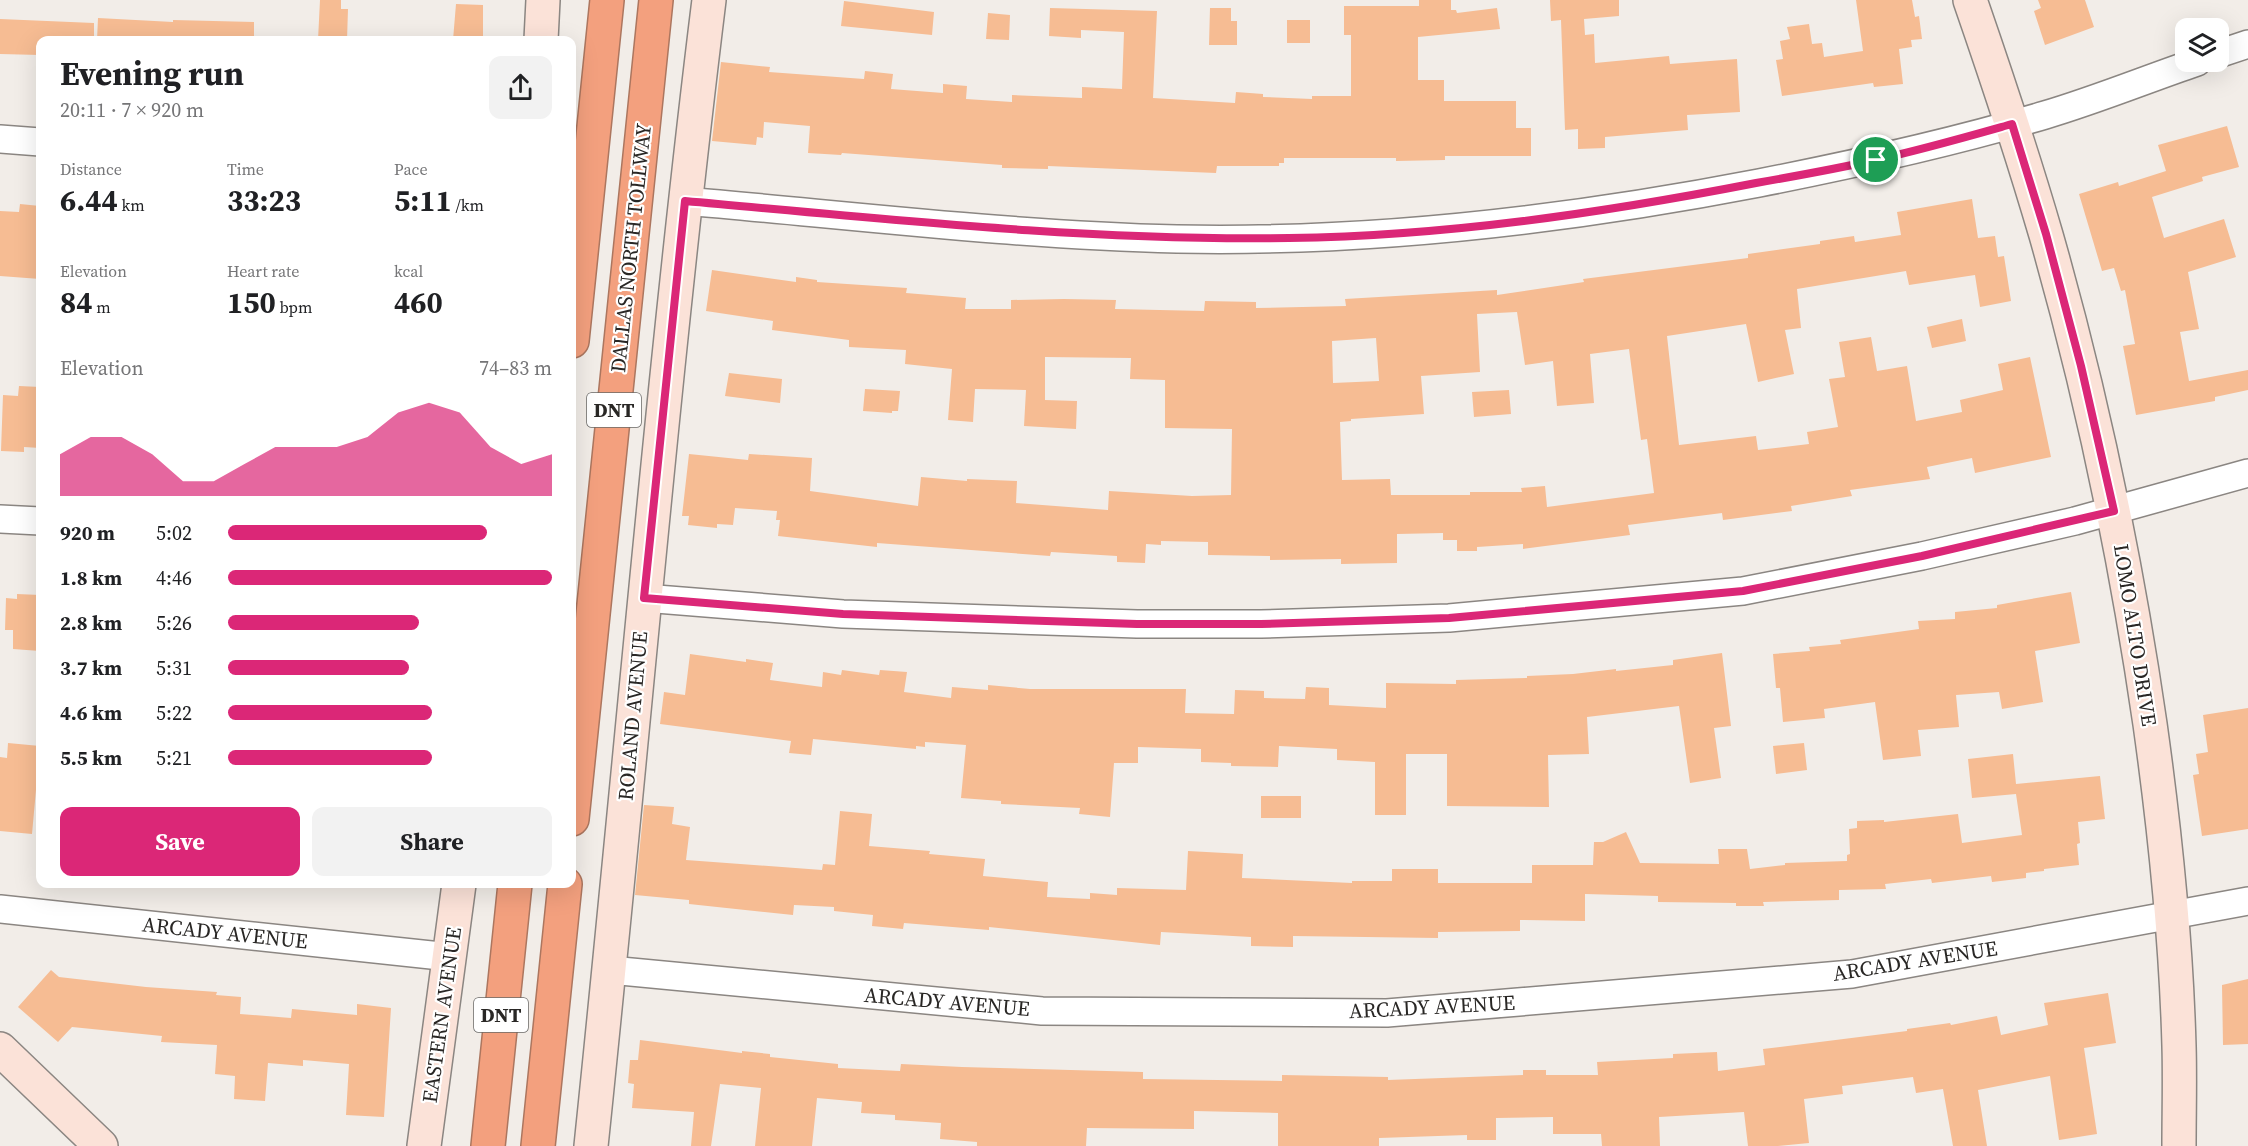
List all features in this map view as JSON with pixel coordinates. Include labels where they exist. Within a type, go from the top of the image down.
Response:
[{"type":"highway","points":[[576,302],[607,0]]},
{"type":"highway","name":"DALLAS NORTH TOLLWAY","points":[[576,780],[656,0]]},
{"type":"highway","name":"DNT","points":[[488,1146],[515,888]]},
{"type":"highway","name":"DNT","points":[[538,1146],[565,888]]},
{"type":"street","points":[[541,36],[543,0]]},
{"type":"street","name":"ROLAND AVENUE","points":[[591,1146],[610,970],[644,598],[685,201],[709,0]]},
{"type":"street","name":"LOMO ALTO DRIVE","points":[[1970,0],[2046,234],[2078,355],[2114,511],[2138,642],[2160,799],[2172,916],[2179,1046],[2179,1146]]},
{"type":"street","points":[[2229,50],[2248,44]]},
{"type":"street","points":[[685,201],[1085,235],[1177,239],[1281,238],[1410,232],[1535,220],[1689,196],[1876,160],[2049,114],[2175,70]]},
{"type":"street","points":[[0,140],[36,142]]},
{"type":"street","points":[[644,598],[843,614],[1137,624],[1261,624],[1449,618],[1743,591],[1922,556],[2114,511],[2248,473]]},
{"type":"street","points":[[0,519],[36,521]]},
{"type":"street","name":"EASTERN AVENUE","points":[[424,1146],[459,888]]},
{"type":"street","name":"ARCADY AVENUE","points":[[610,970],[1042,1011],[1388,1013],[1852,974],[2248,901]]},
{"type":"street","name":"ARCADY AVENUE","points":[[0,909],[450,957]]},
{"type":"street","points":[[0,1049],[101,1146]]},
{"type":"building","points":[[320,0],[341,0],[341,9],[348,9],[347,36],[318,36]]},
{"type":"building","points":[[1419,0],[1451,0],[1451,10],[1456,10],[1457,13],[1497,8],[1500,29],[1418,37],[1418,80],[1444,80],[1444,101],[1516,101],[1516,128],[1531,128],[1531,156],[1445,156],[1445,160],[1396,161],[1396,158],[1284,158],[1284,163],[1279,163],[1279,166],[1217,166],[1216,173],[1048,166],[1048,169],[1002,168],[1002,165],[842,153],[841,155],[808,153],[810,126],[764,122],[763,138],[757,137],[756,145],[712,141],[721,62],[770,67],[769,72],[864,79],[865,71],[893,74],[891,89],[943,93],[943,84],[967,86],[966,99],[1012,102],[1012,95],[1082,98],[1082,87],[1122,89],[1124,32],[1081,30],[1081,38],[1049,36],[1050,8],[1157,11],[1153,98],[1235,103],[1236,92],[1263,94],[1263,97],[1312,99],[1312,96],[1351,96],[1351,35],[1344,35],[1344,6],[1419,6]]},
{"type":"building","points":[[1550,0],[1619,0],[1619,16],[1584,19],[1585,35],[1594,34],[1595,63],[1669,56],[1670,64],[1737,59],[1740,112],[1687,115],[1688,130],[1605,137],[1605,148],[1578,149],[1578,129],[1565,130],[1561,20],[1551,21]]},
{"type":"building","points":[[1856,0],[1912,0],[1915,17],[1919,16],[1922,39],[1911,40],[1912,47],[1899,49],[1903,84],[1874,87],[1873,83],[1782,96],[1776,60],[1783,59],[1780,41],[1790,39],[1787,27],[1809,24],[1812,44],[1822,43],[1824,57],[1863,51]]},
{"type":"building","points":[[2038,0],[2085,0],[2094,27],[2045,45],[2034,11],[2041,8]]},
{"type":"building","points":[[844,1],[934,12],[932,35],[841,26]]},
{"type":"building","points":[[456,4],[483,5],[483,36],[453,36]]},
{"type":"building","points":[[1210,8],[1231,8],[1231,21],[1237,21],[1237,45],[1209,45]]},
{"type":"building","points":[[988,13],[1010,15],[1009,40],[986,39]]},
{"type":"building","points":[[98,18],[173,22],[173,20],[254,22],[254,36],[97,36]]},
{"type":"building","points":[[0,19],[94,23],[94,36],[36,36],[36,55],[0,54]]},
{"type":"building","points":[[1287,20],[1310,20],[1310,43],[1287,43]]},
{"type":"building","points":[[2227,126],[2239,167],[2202,177],[2203,181],[2152,197],[2164,238],[2224,219],[2236,257],[2188,272],[2199,329],[2180,332],[2189,381],[2248,370],[2248,390],[2215,397],[2215,401],[2136,415],[2123,346],[2135,344],[2125,290],[2121,291],[2114,268],[2102,271],[2079,194],[2118,182],[2119,186],[2166,171],[2158,145]]},
{"type":"building","points":[[1972,199],[1978,238],[1995,236],[1998,257],[2004,256],[2011,301],[1980,307],[1975,275],[1909,285],[1906,271],[1797,289],[1801,328],[1785,330],[1794,374],[1758,382],[1746,324],[1667,336],[1679,445],[1756,436],[1758,450],[1809,444],[1807,432],[1838,427],[1829,379],[1845,377],[1839,342],[1871,337],[1877,371],[1907,366],[1916,421],[1962,412],[1960,400],[2003,390],[1998,364],[2030,357],[2051,457],[1975,473],[1972,458],[1927,467],[1930,479],[1850,490],[1852,496],[1791,506],[1792,511],[1723,520],[1722,513],[1628,525],[1630,535],[1523,549],[1523,544],[1477,547],[1477,551],[1457,551],[1457,540],[1443,540],[1443,533],[1397,534],[1397,563],[1341,564],[1341,559],[1270,560],[1270,556],[1208,555],[1208,542],[1161,541],[1161,545],[1146,544],[1145,563],[1117,562],[1117,556],[1051,552],[1050,556],[877,543],[877,547],[778,536],[780,520],[776,520],[777,511],[735,508],[733,525],[717,524],[717,528],[688,525],[689,516],[682,516],[689,454],[748,460],[749,454],[812,458],[810,491],[918,506],[921,477],[967,481],[967,479],[1017,481],[1016,503],[1108,510],[1109,491],[1192,496],[1231,495],[1232,429],[1165,428],[1165,380],[1130,379],[1131,358],[1045,357],[1045,400],[1077,401],[1076,429],[1024,426],[1026,390],[975,389],[973,422],[948,420],[952,369],[905,364],[906,350],[849,347],[849,340],[772,330],[773,321],[706,311],[712,270],[796,282],[796,277],[817,280],[817,282],[907,288],[906,293],[966,298],[965,309],[1011,309],[1011,300],[1064,299],[1116,300],[1115,309],[1204,311],[1205,301],[1256,302],[1256,308],[1346,306],[1345,299],[1497,290],[1497,295],[1584,282],[1583,279],[1748,258],[1748,254],[1820,244],[1820,241],[1854,236],[1855,242],[1901,235],[1897,212]],"holes":[[[1517,312],[1525,365],[1553,361],[1557,406],[1594,403],[1590,354],[1629,349],[1641,440],[1647,439],[1654,493],[1547,507],[1545,486],[1521,488],[1522,492],[1470,492],[1470,495],[1391,495],[1390,479],[1342,480],[1340,422],[1351,421],[1351,419],[1424,414],[1421,376],[1480,372],[1477,314]],[[1376,338],[1379,381],[1333,383],[1332,341]]]},
{"type":"building","points":[[20,204],[36,206],[36,279],[0,276],[0,211],[19,212]]},
{"type":"building","points":[[1962,319],[1966,341],[1932,348],[1927,327]]},
{"type":"building","points":[[729,373],[782,379],[780,403],[725,396]]},
{"type":"building","points":[[19,386],[36,387],[36,448],[24,447],[24,452],[1,451],[3,395],[18,396]]},
{"type":"building","points":[[865,389],[900,391],[898,411],[892,411],[892,413],[863,411]]},
{"type":"building","points":[[1509,390],[1511,414],[1474,417],[1472,392]]},
{"type":"building","points":[[2071,592],[2080,643],[2035,651],[2043,702],[2002,709],[1999,692],[1956,695],[1959,727],[1918,730],[1921,756],[1883,760],[1875,702],[1824,709],[1825,718],[1783,722],[1780,688],[1776,688],[1773,654],[1810,651],[1809,647],[1841,644],[1840,640],[1919,629],[1918,621],[1955,619],[1955,612],[1997,608],[1997,605]]},
{"type":"building","points":[[17,594],[36,595],[36,651],[13,649],[13,630],[5,630],[6,598],[17,599]]},
{"type":"building","points":[[1722,653],[1731,726],[1714,728],[1721,778],[1690,783],[1679,706],[1587,717],[1589,754],[1548,755],[1549,807],[1447,806],[1447,754],[1406,754],[1406,815],[1375,815],[1375,762],[1337,760],[1337,749],[1279,746],[1278,767],[1231,766],[1231,763],[1201,762],[1201,749],[1138,747],[1138,763],[1114,763],[1110,817],[1079,814],[1080,808],[1001,804],[1001,801],[961,798],[966,745],[925,742],[925,747],[916,746],[916,749],[813,739],[811,755],[789,753],[791,741],[660,724],[664,692],[685,695],[690,654],[746,662],[746,659],[773,663],[770,680],[822,687],[823,672],[841,675],[842,670],[879,675],[880,670],[907,672],[904,692],[951,698],[952,687],[988,690],[988,685],[1030,689],[1186,689],[1185,713],[1234,714],[1235,690],[1264,691],[1264,698],[1305,699],[1306,687],[1329,688],[1329,705],[1386,708],[1386,683],[1456,684],[1456,680],[1527,678],[1527,676],[1616,669],[1616,671],[1673,665],[1673,660]]},
{"type":"building","points":[[2248,708],[2248,829],[2202,836],[2193,775],[2199,774],[2196,754],[2208,752],[2203,715]]},
{"type":"building","points":[[8,743],[36,746],[36,790],[32,834],[0,831],[0,757],[7,758]]},
{"type":"building","points":[[1804,743],[1807,770],[1776,774],[1773,746]]},
{"type":"building","points":[[2013,754],[2016,784],[2100,776],[2105,819],[2078,822],[2079,865],[2044,869],[2044,871],[2026,873],[2026,878],[1992,882],[1991,876],[1932,883],[1931,879],[1885,884],[1886,889],[1839,890],[1839,900],[1763,902],[1764,906],[1736,906],[1736,903],[1658,902],[1658,896],[1585,894],[1585,921],[1520,920],[1520,931],[1438,932],[1438,938],[1293,936],[1293,947],[1251,946],[1251,937],[1161,932],[1160,945],[989,927],[989,930],[904,923],[903,929],[872,926],[873,915],[834,911],[834,907],[794,905],[793,915],[689,904],[689,900],[635,895],[644,805],[674,807],[672,824],[690,827],[686,860],[822,870],[823,864],[835,865],[840,811],[872,814],[869,846],[930,851],[929,854],[985,859],[983,876],[1048,882],[1047,897],[1090,899],[1090,893],[1117,895],[1117,888],[1186,890],[1188,851],[1243,854],[1242,878],[1352,883],[1352,881],[1392,881],[1392,869],[1438,869],[1438,883],[1532,883],[1532,865],[1593,865],[1594,842],[1603,842],[1626,832],[1640,863],[1719,864],[1718,849],[1747,849],[1750,869],[1785,865],[1785,863],[1847,861],[1847,855],[1850,854],[1849,829],[1857,828],[1857,821],[1884,820],[1884,822],[1958,814],[1962,843],[2022,835],[2016,794],[1972,798],[1968,759]]},
{"type":"building","points":[[1261,796],[1301,796],[1301,818],[1261,818]]},
{"type":"building","points":[[51,970],[59,977],[217,992],[216,995],[241,997],[240,1014],[291,1018],[292,1009],[357,1015],[357,1004],[391,1008],[384,1117],[346,1115],[349,1064],[303,1060],[303,1066],[268,1063],[265,1101],[234,1099],[235,1076],[215,1074],[217,1045],[161,1042],[162,1036],[72,1027],[58,1042],[18,1007]]},
{"type":"building","points":[[2248,979],[2248,1044],[2223,1045],[2222,985]]},
{"type":"building","points":[[2108,993],[2116,1043],[2084,1048],[2097,1134],[2059,1140],[2050,1076],[1978,1090],[1987,1146],[1953,1146],[1943,1089],[1916,1093],[1913,1077],[1842,1086],[1843,1094],[1804,1099],[1809,1143],[1778,1146],[1748,1146],[1744,1112],[1659,1117],[1660,1146],[1602,1146],[1601,1134],[1553,1134],[1553,1117],[1496,1118],[1496,1140],[1467,1140],[1467,1135],[1379,1138],[1379,1146],[1278,1146],[1278,1113],[1194,1111],[1194,1129],[1087,1128],[1086,1146],[977,1146],[977,1142],[940,1139],[941,1123],[895,1120],[895,1115],[861,1113],[862,1102],[817,1098],[812,1146],[755,1146],[761,1088],[720,1084],[711,1146],[691,1146],[694,1112],[632,1108],[634,1084],[628,1083],[630,1060],[638,1060],[640,1040],[742,1053],[742,1051],[770,1054],[770,1057],[838,1064],[838,1068],[900,1071],[901,1064],[1143,1072],[1143,1079],[1282,1081],[1282,1075],[1388,1077],[1388,1080],[1523,1075],[1523,1070],[1546,1070],[1546,1075],[1598,1075],[1597,1062],[1673,1058],[1673,1054],[1717,1052],[1718,1071],[1765,1065],[1763,1049],[1907,1031],[1907,1029],[1950,1023],[1951,1025],[1997,1016],[2001,1035],[2048,1025],[2044,1003]]},
{"type":"route","points":[[2012,124],[2046,234],[2081,366],[2114,511],[1922,556],[1743,591],[1449,618],[1261,624],[1137,624],[843,614],[644,598],[685,201],[1062,234],[1177,239],[1293,238],[1410,232],[1535,220],[1689,196],[1876,160],[2012,124]]}]
